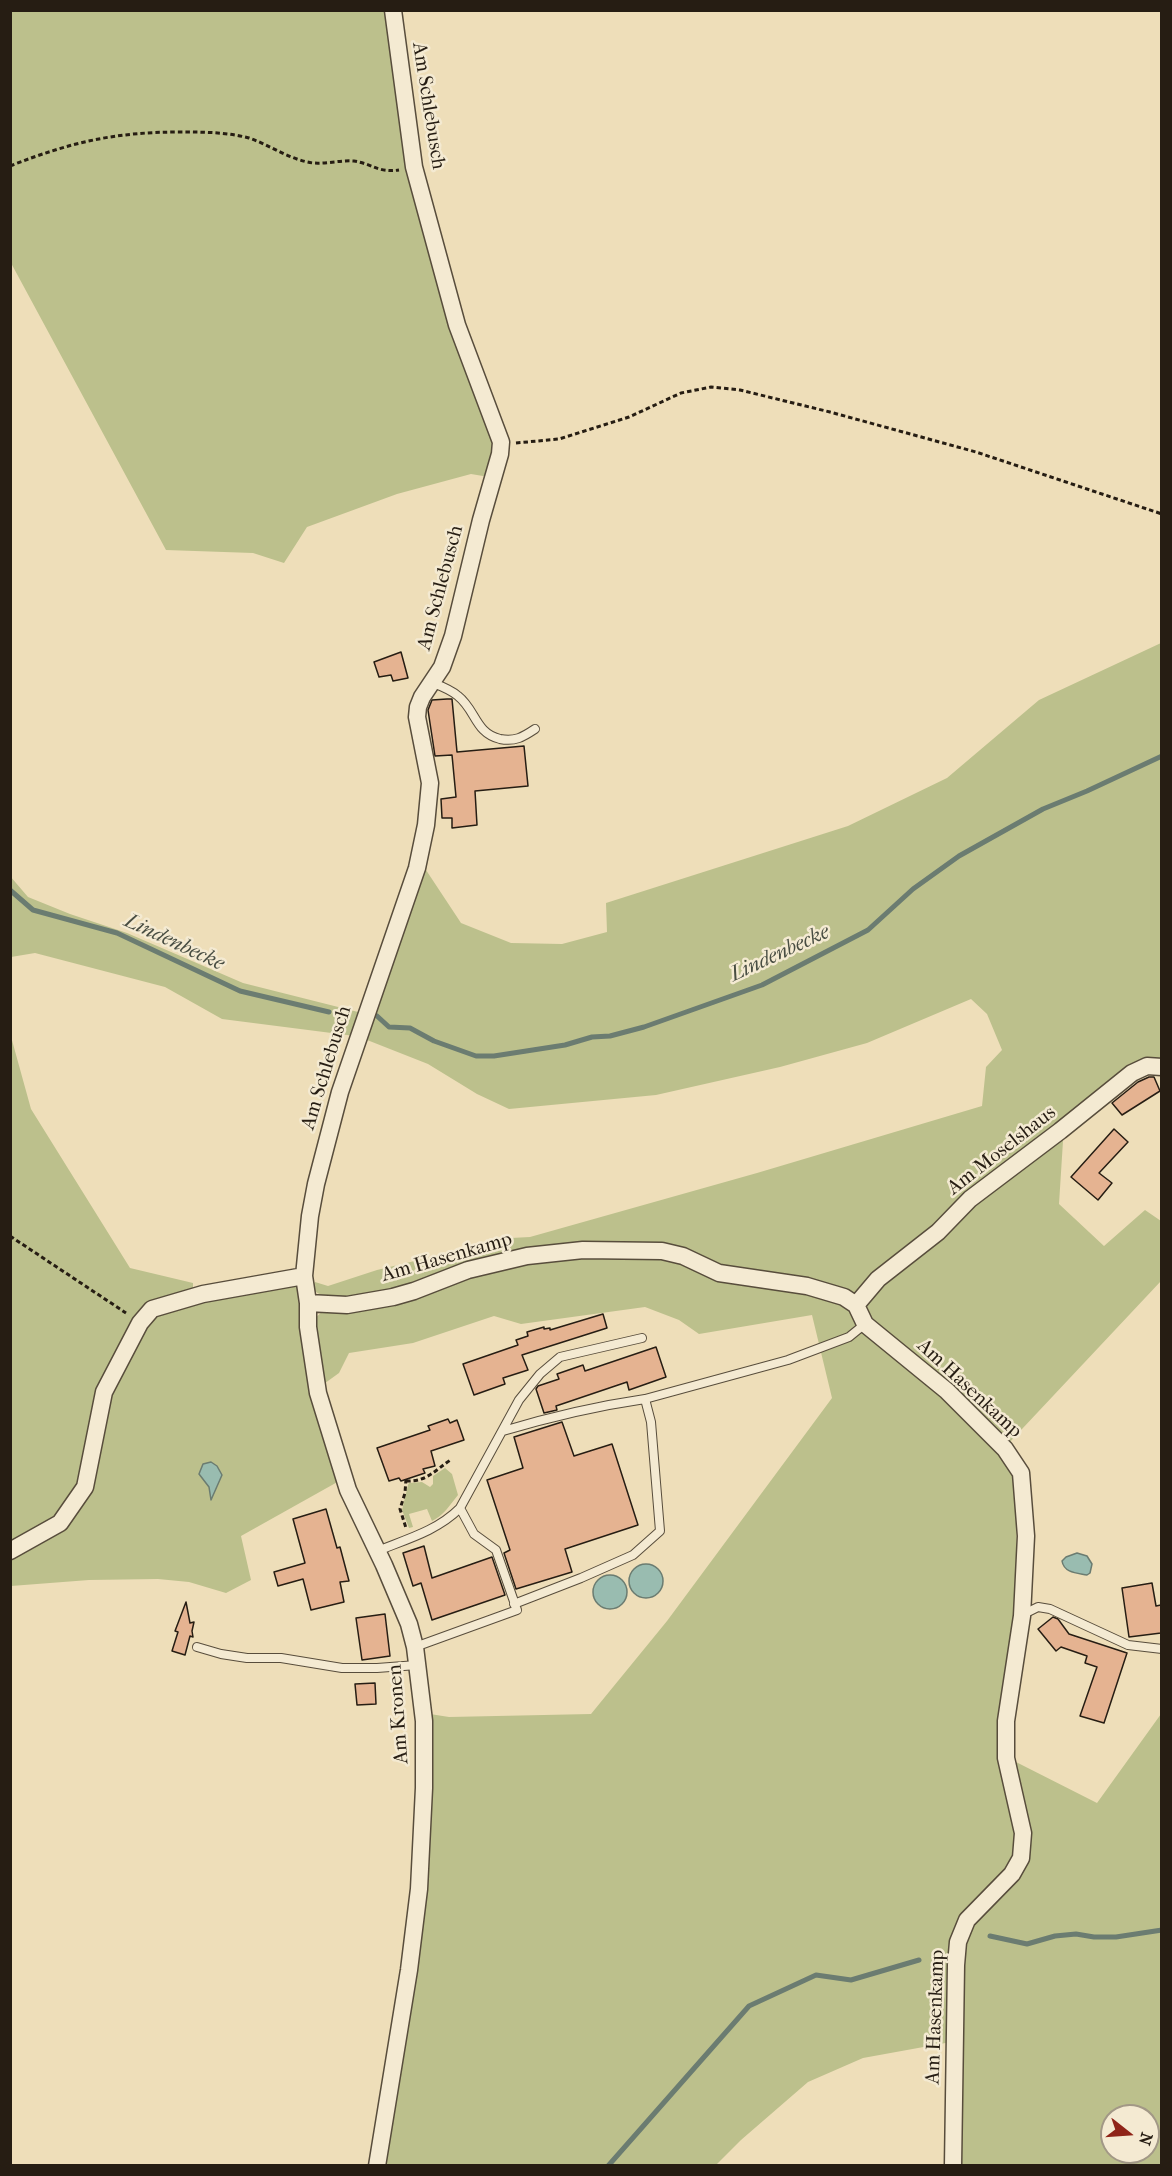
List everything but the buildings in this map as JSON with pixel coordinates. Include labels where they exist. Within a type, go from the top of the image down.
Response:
[{"type":"street","name":"Am Schlebusch","points":[[304,1276],[310,1216],[316,1184],[340,1092],[417,868],[423,844],[430,783],[417,717],[418,707],[449,651],[481,520],[500,454],[501,442],[457,325],[414,167],[393,10]]},
{"type":"street","name":"Am Moselshaus","points":[[856,1305],[878,1279],[938,1232],[970,1199],[1060,1131],[1132,1072],[1158,1066]]},
{"type":"street","name":"Am Hasenkamp","points":[[308,1303],[347,1305],[393,1297],[468,1270],[527,1256],[583,1250],[662,1251],[683,1256],[719,1273],[807,1286],[844,1297],[856,1305],[865,1324],[947,1391],[1005,1449],[1021,1473],[1026,1536],[1022,1616],[1006,1721],[1006,1758],[1023,1833],[1021,1858],[1012,1874],[968,1920],[958,1942],[953,2166]]},
{"type":"street","name":"Am Kronen","points":[[304,1276],[308,1303],[308,1327],[318,1393],[348,1490],[409,1624],[415,1647],[424,1721],[424,1788],[419,1889],[409,1970],[377,2166]]},
{"type":"street","points":[[10,1551],[60,1522],[84,1487],[104,1392],[140,1323],[152,1308],[267,1281],[304,1276]]},
{"type":"lane","points":[[433,683],[459,696],[480,726],[491,736],[506,740],[519,739],[535,729]]},
{"type":"lane","points":[[503,1431],[564,1414],[645,1399],[788,1360],[849,1336],[865,1324]]},
{"type":"lane","points":[[377,1551],[431,1530],[448,1520],[460,1508],[519,1400],[540,1374],[560,1357],[642,1338]]},
{"type":"lane","points":[[514,1604],[633,1555],[660,1532],[651,1422],[645,1399]]},
{"type":"lane","points":[[415,1647],[517,1610],[496,1550],[474,1534],[460,1508]]},
{"type":"lane","points":[[1022,1616],[1038,1607],[1050,1609],[1128,1645],[1161,1649]]},
{"type":"lane","points":[[197,1647],[247,1658],[281,1658],[342,1668],[417,1665]]},
{"type":"path","points":[[10,166],[49,151],[91,139],[147,132],[214,132],[249,138],[303,161],[315,163],[351,161],[382,171],[414,167]]},
{"type":"path","points":[[501,442],[519,443],[559,439],[629,417],[681,393],[711,387],[740,390],[976,452],[1161,514]]},
{"type":"path","points":[[10,1236],[140,1323]]},
{"type":"path","points":[[409,1538],[400,1509],[406,1480],[415,1482],[430,1477],[452,1459]]},
{"type":"green space","points":[[10,11],[389,11],[406,135],[495,437],[489,477],[471,474],[397,494],[307,527],[284,563],[253,553],[166,550],[11,263]]},
{"type":"green space","points":[[1161,643],[1161,1064],[1055,1132],[1063,1141],[1059,1204],[1104,1246],[1145,1210],[1161,1221],[1161,1281],[1007,1445],[1003,1453],[1017,1480],[1016,1606],[1006,1680],[1018,1834],[1014,1857],[1001,1878],[965,1919],[951,2042],[863,2058],[808,2082],[741,2140],[716,2165],[382,2165],[430,1714],[449,1717],[591,1714],[667,1621],[832,1398],[812,1315],[699,1334],[679,1320],[645,1307],[521,1324],[494,1316],[413,1343],[349,1353],[339,1373],[321,1386],[312,1321],[324,1310],[405,1290],[356,1298],[330,1297],[319,1294],[312,1288],[315,1282],[328,1286],[377,1270],[511,1238],[530,1237],[982,1106],[986,1067],[1002,1050],[987,1014],[971,999],[867,1043],[780,1067],[656,1095],[509,1109],[477,1094],[428,1064],[362,1038],[426,848],[430,849],[426,870],[461,923],[511,943],[562,944],[607,932],[606,903],[848,826],[947,778],[1039,700]]},
{"type":"green space","points":[[10,876],[28,897],[127,933],[243,983],[362,1013],[355,1036],[222,1019],[165,987],[35,953],[11,957]]},
{"type":"green space","points":[[10,1033],[31,1109],[130,1268],[193,1283],[193,1293],[129,1332],[81,1487],[57,1520],[10,1548]]},
{"type":"green space","points":[[294,1286],[300,1288],[341,1480],[241,1536],[251,1580],[226,1593],[189,1582],[158,1579],[89,1580],[11,1586],[10,1555],[89,1490],[107,1394],[144,1326],[163,1309]]},
{"type":"green space","points":[[445,1468],[452,1474],[458,1495],[443,1513],[432,1521],[427,1509],[409,1514],[413,1527],[409,1528],[402,1510],[409,1483],[422,1482],[430,1487],[433,1484],[433,1476]]},
{"type":"green space","points":[[1161,1714],[1161,2165],[958,2166],[959,1945],[975,1919],[1013,1879],[1029,1824],[1016,1762],[1097,1803]]},
{"type":"water","points":[[211,1462],[217,1466],[222,1475],[211,1500],[209,1487],[199,1474],[203,1464]]},
{"type":"water","points":[[1077,1553],[1087,1556],[1092,1564],[1090,1573],[1087,1575],[1072,1572],[1063,1565],[1062,1561],[1066,1557]]},
{"type":"water","points":[[646,1564],[658,1569],[663,1581],[658,1593],[646,1598],[634,1593],[629,1581],[634,1569]]},
{"type":"water","points":[[610,1575],[622,1580],[627,1592],[622,1604],[610,1609],[598,1604],[593,1592],[598,1580]]},
{"type":"waterway","name":"Lindenbecke","points":[[377,1016],[389,1027],[410,1028],[434,1041],[476,1056],[494,1056],[565,1045],[592,1037],[610,1036],[644,1027],[762,985],[868,930],[913,889],[959,856],[1043,809],[1162,756]]},
{"type":"waterway","name":"Lindenbecke","points":[[10,890],[33,910],[117,933],[240,991],[329,1012]]},
{"type":"waterway","points":[[990,1936],[1027,1944],[1055,1936],[1076,1934],[1116,1937],[1162,1930]]},
{"type":"waterway","points":[[608,2166],[749,2006],[816,1975],[851,1980],[919,1960]]}]
